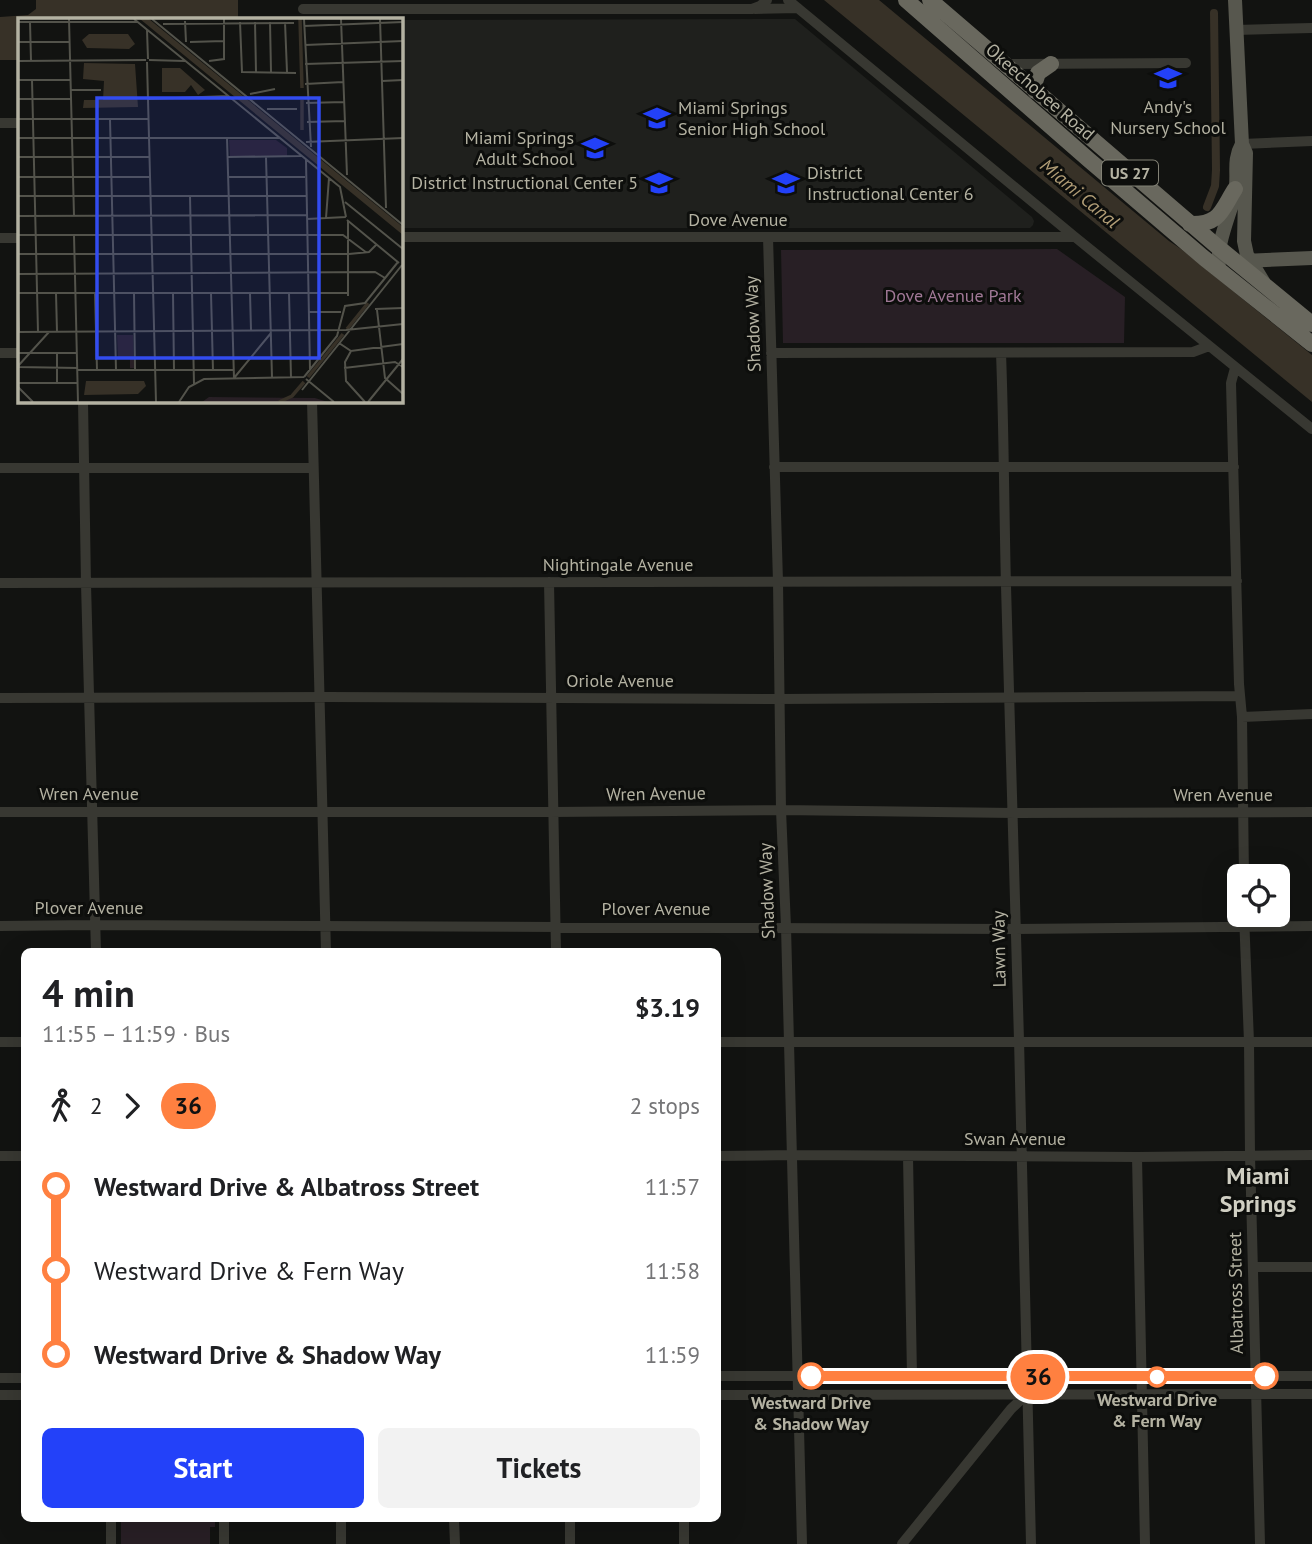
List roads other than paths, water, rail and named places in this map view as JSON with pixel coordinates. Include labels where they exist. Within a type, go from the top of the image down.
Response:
[{"type":"highway","name":"Okeechobee Road","points":[[906,0],[970,56],[1224,260],[1312,324]]},
{"type":"highway","name":"Okeechobee Road","points":[[930,0],[1190,224],[1312,344]]},
{"type":"highway","points":[[970,56],[992,64],[1004,64]]},
{"type":"highway","points":[[1035,91],[1035,78],[1051,64]]},
{"type":"highway","points":[[1190,224],[1202,225],[1215,220],[1236,189]]},
{"type":"main road","points":[[1224,260],[1245,249],[1246,153],[1242,144],[1235,0]]},
{"type":"main road","points":[[1224,260],[1236,189],[1237,154],[1242,144]]},
{"type":"main road","points":[[1224,260],[1312,258]]},
{"type":"street","points":[[752,9],[767,0]]},
{"type":"street","points":[[788,0],[1312,429]]},
{"type":"street","points":[[303,9],[798,8]]},
{"type":"street","points":[[1236,30],[1312,28]]},
{"type":"street","points":[[1004,64],[1186,63]]},
{"type":"street","points":[[0,122],[18,122]]},
{"type":"street","points":[[1242,144],[1312,141]]},
{"type":"street","name":"Dove Avenue","points":[[402,237],[1075,237]]},
{"type":"street","name":"Shadow Way","points":[[768,237],[802,1544]]},
{"type":"street","points":[[0,238],[18,238]]},
{"type":"street","points":[[771,353],[1193,352],[1209,346]]},
{"type":"street","name":"Lawn Way","points":[[1001,353],[1031,1544]]},
{"type":"street","points":[[0,354],[18,354]]},
{"type":"street","points":[[1235,368],[1231,383],[1242,718],[1244,864]]},
{"type":"street","points":[[83,402],[96,948]]},
{"type":"street","points":[[313,402],[326,948]]},
{"type":"street","points":[[774,467],[1234,467]]},
{"type":"street","points":[[0,468],[313,468]]},
{"type":"street","name":"Nightingale Avenue","points":[[0,583],[1237,581]]},
{"type":"street","points":[[549,582],[556,948]]},
{"type":"street","name":"Oriole Avenue","points":[[0,698],[780,699],[1240,696]]},
{"type":"street","points":[[1242,718],[1312,714]]},
{"type":"street","name":"Wren Avenue","points":[[0,812],[1312,812]]},
{"type":"street","name":"Plover Avenue","points":[[0,926],[1015,929],[1227,922]]},
{"type":"street","name":"Plover Avenue","points":[[1290,924],[1312,926]]},
{"type":"street","name":"Albatross Street","points":[[1244,927],[1260,1544]]},
{"type":"street","points":[[0,1042],[21,1042]]},
{"type":"street","points":[[721,1042],[1312,1042]]},
{"type":"street","name":"Swan Avenue","points":[[721,1156],[1312,1155]]},
{"type":"street","points":[[0,1156],[21,1156]]},
{"type":"street","points":[[908,1156],[912,1376]]},
{"type":"street","points":[[1137,1157],[1146,1544]]},
{"type":"street","points":[[1253,1267],[1312,1267]]},
{"type":"street","points":[[721,1376],[1312,1376]]},
{"type":"street","points":[[0,1378],[21,1378]]},
{"type":"street","points":[[902,1544],[1011,1409],[1027,1394]]},
{"type":"street","points":[[721,1395],[1312,1394]]},
{"type":"street","points":[[0,1395],[21,1395]]},
{"type":"street","points":[[111,1522],[111,1544]]},
{"type":"street","points":[[224,1522],[224,1544]]},
{"type":"street","points":[[341,1522],[341,1544]]},
{"type":"street","points":[[454,1522],[455,1544]]},
{"type":"street","points":[[570,1522],[570,1544]]},
{"type":"street","points":[[684,1522],[684,1544]]},
{"type":"water","points":[[36,0],[238,0],[238,18],[18,18],[18,60],[0,60],[0,17],[28,15],[36,9]]},
{"type":"water","name":"Miami Canal","points":[[824,0],[879,0],[1169,241],[1312,355],[1312,402]]},
{"type":"waterway","points":[[1207,207],[1215,186],[1216,170],[1214,13]]},
{"type":"place","name":"Andy's Nursery School","points":[[1168,78]]},
{"type":"place","name":"Miami Springs Senior High School","points":[[657,118]]},
{"type":"place","name":"Miami Springs Adult School","points":[[595,148]]},
{"type":"place","name":"District Instructional Center 5","points":[[659,183]]},
{"type":"place","name":"District Instructional Center 6","points":[[786,183]]},
{"type":"place","name":"Westward Drive & Shadow Way","points":[[811,1376]]},
{"type":"place","name":"Westward Drive & Fern Way","points":[[1157,1377]]},
{"type":"district","name":"Miami Springs","points":[[1258,1190]]},
{"type":"park label","name":"Dove Avenue Park","points":[[953,296]]}]
